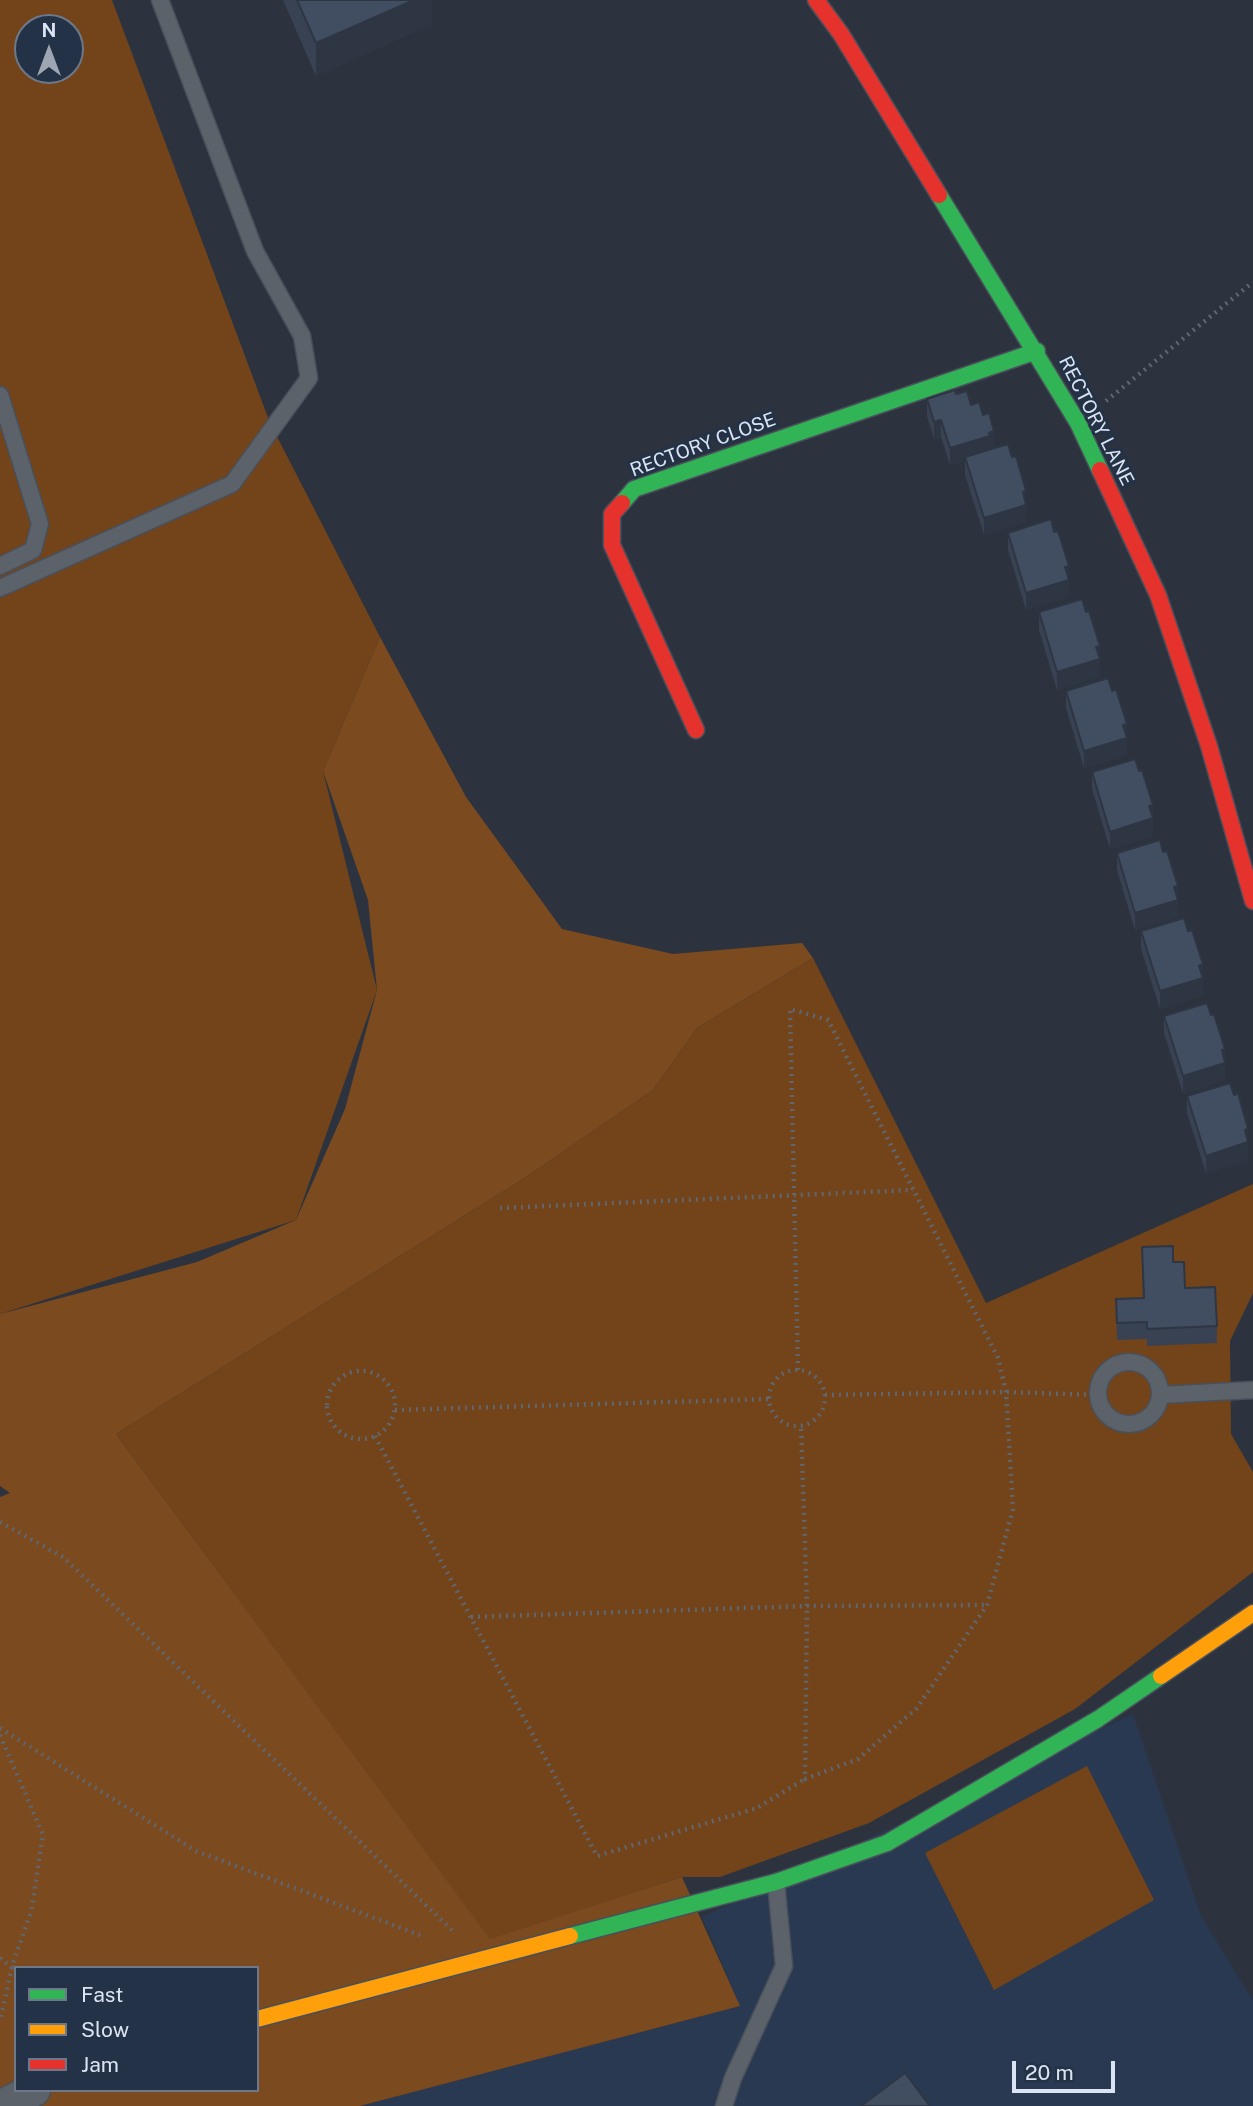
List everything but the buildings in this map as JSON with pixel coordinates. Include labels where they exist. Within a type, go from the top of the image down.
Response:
[{"type":"street","name":"RECTORY LANE","points":[[816,0],[841,34],[1037,351],[1078,423],[1158,596],[1209,746],[1253,901]]},
{"type":"street","name":"RECTORY CLOSE","points":[[696,730],[612,545],[612,514],[634,489],[1037,351]]},
{"type":"street","points":[[259,2019],[481,1958],[776,1882],[887,1843],[1098,1719],[1253,1613]]},
{"type":"street","points":[[2,2106],[30,2092]]},
{"type":"lane","points":[[0,588],[232,484],[309,377],[302,337],[255,251],[160,0]]},
{"type":"lane","points":[[0,395],[40,524],[33,550],[0,566]]},
{"type":"lane","points":[[1124,1362],[1136,1362],[1152,1372],[1160,1395],[1158,1406],[1146,1419],[1126,1424],[1108,1416],[1098,1395],[1104,1374],[1112,1366],[1124,1362]]},
{"type":"lane","points":[[1160,1395],[1253,1390]]},
{"type":"lane","points":[[724,2106],[733,2078],[784,1966],[776,1882]]},
{"type":"path","points":[[1078,423],[1253,282]]},
{"type":"path","points":[[375,1436],[597,1856],[757,1808],[805,1779],[858,1759],[917,1709],[987,1605],[1013,1509],[1006,1392],[998,1358],[828,1020],[790,1009],[799,1370]]},
{"type":"path","points":[[500,1208],[913,1190]]},
{"type":"path","points":[[799,1370],[817,1378],[825,1395],[817,1416],[801,1425],[781,1421],[769,1399],[778,1377],[799,1370]]},
{"type":"path","points":[[350,1373],[373,1373],[391,1387],[396,1410],[385,1430],[375,1436],[353,1439],[335,1427],[327,1407],[333,1386],[350,1373]]},
{"type":"path","points":[[825,1395],[1006,1392],[1098,1395]]},
{"type":"path","points":[[396,1410],[769,1399]]},
{"type":"path","points":[[801,1425],[807,1606],[805,1779]]},
{"type":"path","points":[[0,1522],[63,1557],[481,1958]]},
{"type":"path","points":[[471,1617],[807,1606],[987,1605]]},
{"type":"path","points":[[0,1728],[195,1850],[429,1938]]},
{"type":"path","points":[[0,1734],[43,1835],[31,1912],[15,1966]]},
{"type":"path","points":[[0,1958],[14,1968],[0,2022]]},
{"type":"shaded area","points":[[0,0],[112,0],[270,423],[380,637],[323,771],[377,990],[296,1220],[0,1314]]},
{"type":"shaded area","points":[[380,637],[466,797],[562,929],[673,954],[802,943],[813,958],[697,1028],[653,1090],[526,1177],[116,1434],[490,1939],[682,1877],[740,2006],[360,2106],[0,2106],[0,1497],[10,1493],[0,1486],[0,1314],[197,1262],[296,1220],[345,1109],[377,990],[368,900],[323,771]]},
{"type":"shaded area","points":[[813,958],[986,1303],[1253,1184],[1253,1293],[1230,1341],[1231,1434],[1253,1472],[1253,1572],[1075,1709],[869,1823],[720,1877],[682,1877],[490,1940],[116,1434],[526,1177],[653,1090],[697,1028]]},
{"type":"shaded area","points":[[1133,1714],[1200,1914],[1253,2001],[1253,2106],[360,2106],[740,2006],[702,1917]]},
{"type":"shaded area","points":[[1087,1766],[1154,1900],[994,1990],[925,1853]]},
{"type":"traffic: fast","points":[[939,195],[1078,423],[1100,470]]},
{"type":"traffic: fast","points":[[622,503],[634,489],[1037,351]]},
{"type":"traffic: fast","points":[[570,1936],[776,1882],[887,1843],[1098,1719],[1161,1676]]},
{"type":"traffic: slow","points":[[1161,1676],[1253,1613]]},
{"type":"traffic: slow","points":[[259,2018],[570,1936]]},
{"type":"traffic: jam","points":[[816,0],[841,34],[939,195]]},
{"type":"traffic: jam","points":[[1100,470],[1158,595],[1209,746],[1253,901]]},
{"type":"traffic: jam","points":[[622,503],[612,514],[612,545],[696,730]]}]
